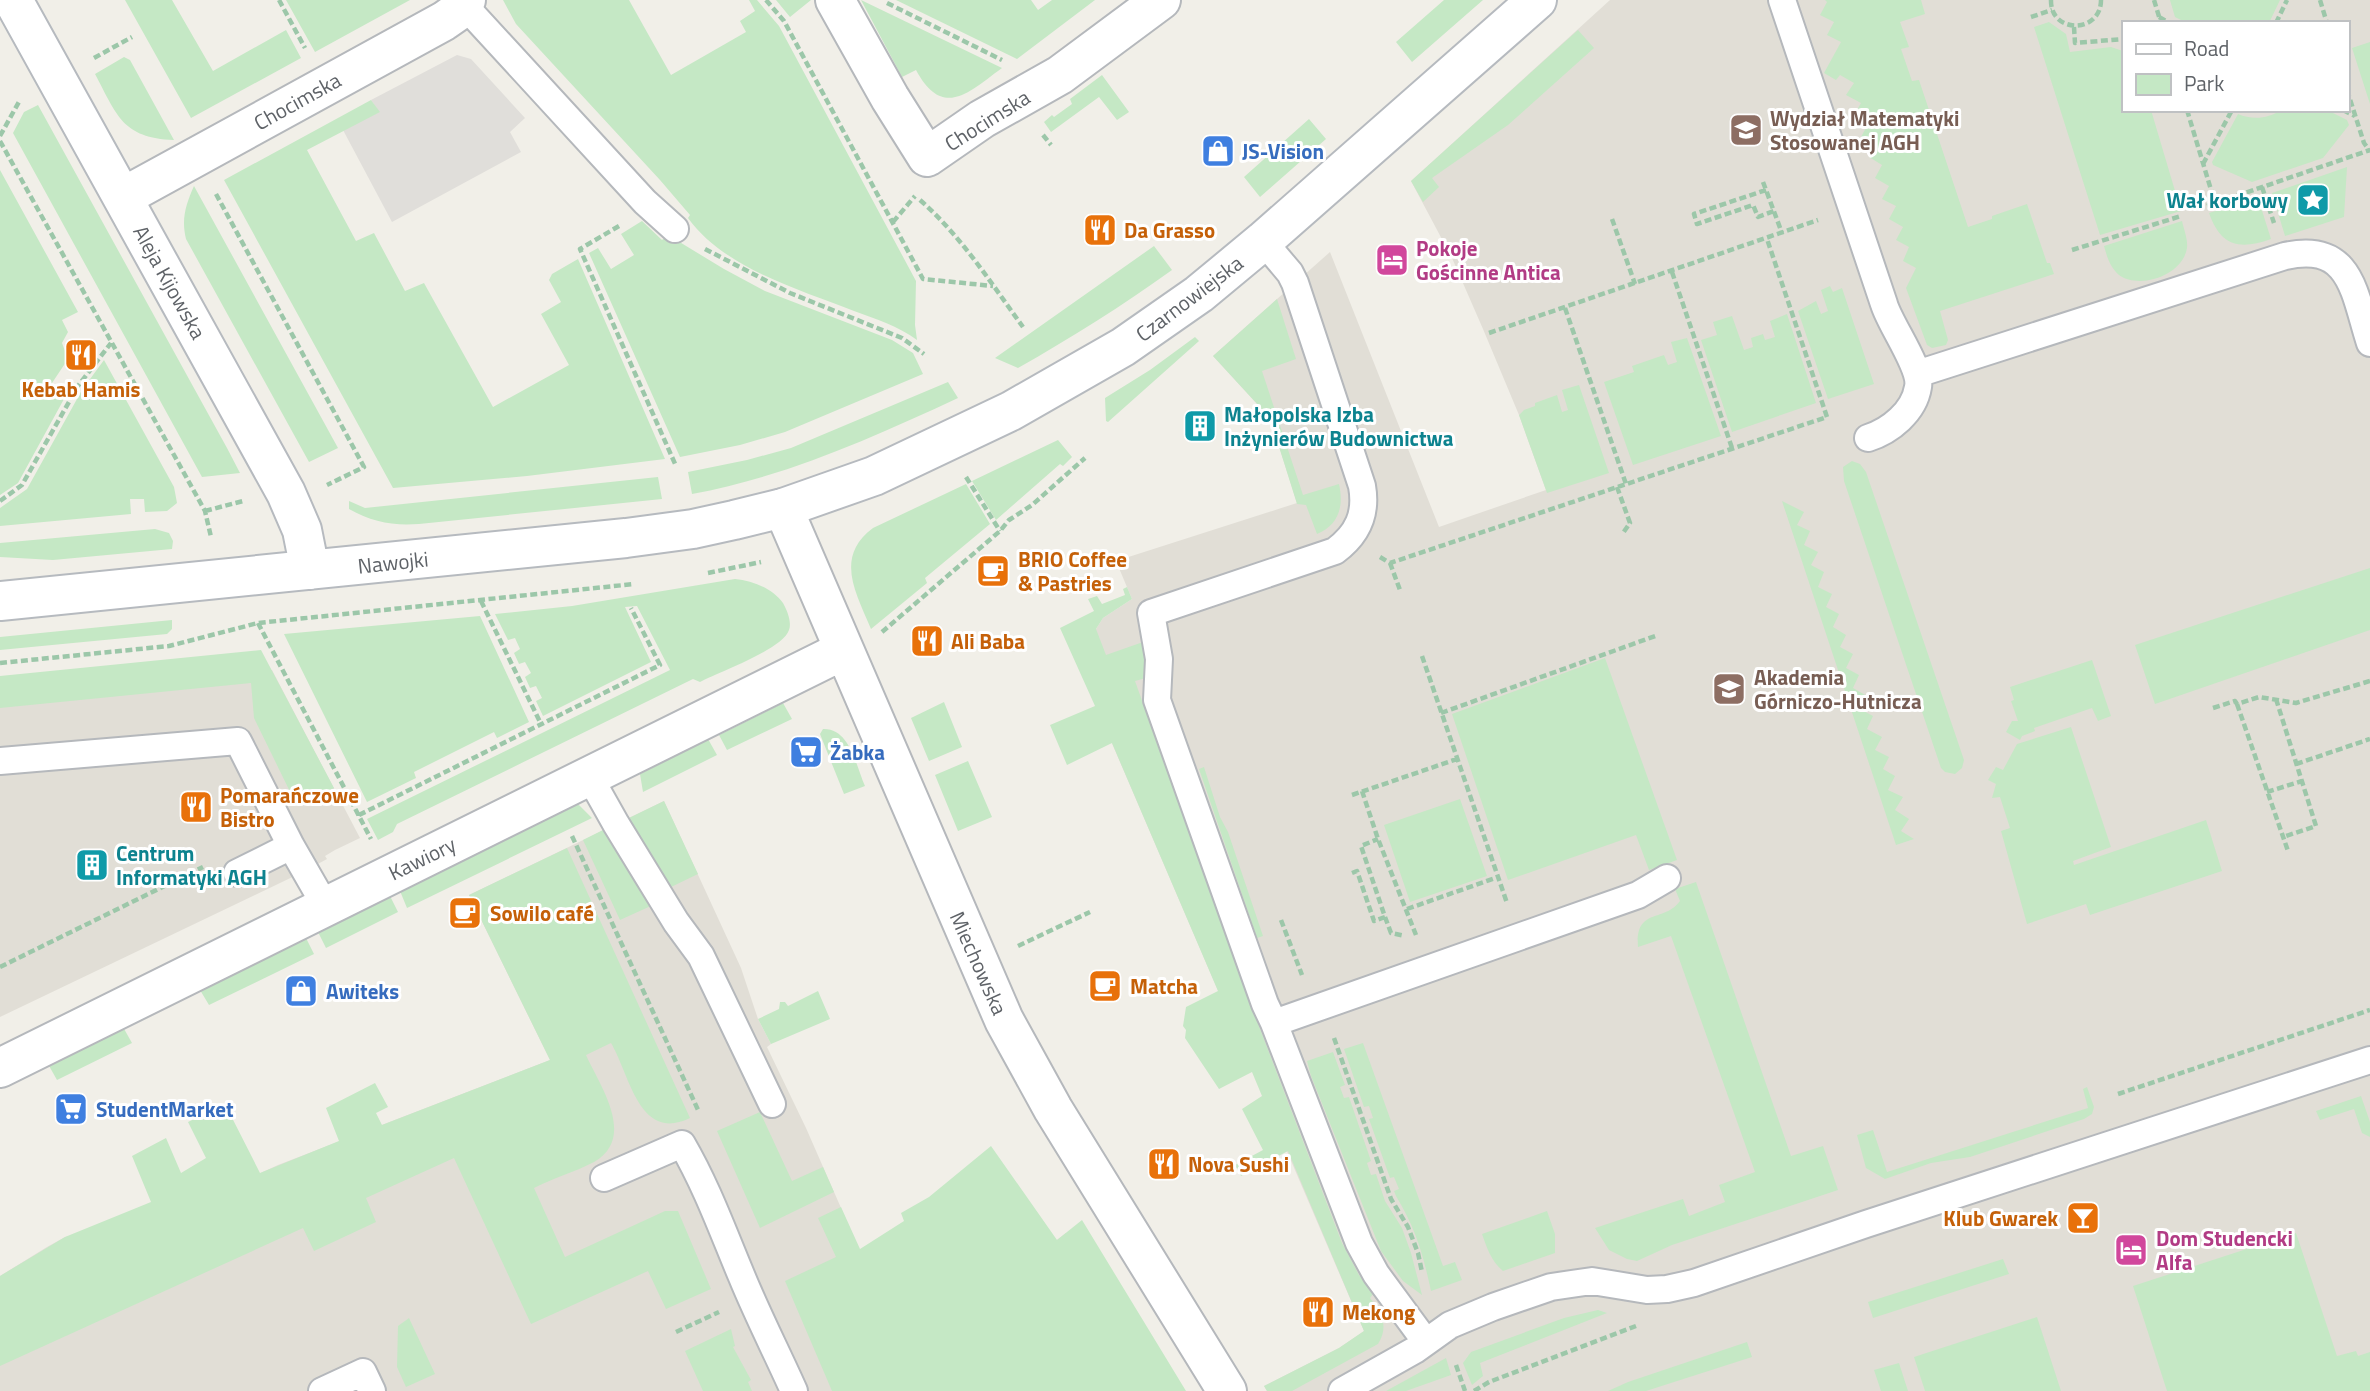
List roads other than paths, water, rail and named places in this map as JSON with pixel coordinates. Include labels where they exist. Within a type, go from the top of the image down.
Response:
[{"type":"street","name":"Aleja Kijowska","points":[[13,0],[286,493],[302,530],[310,570]]},
{"type":"street","name":"Chocimska","points":[[835,0],[927,158],[982,119],[1060,75],[1161,0]]},
{"type":"street","name":"Czarnowiejska","points":[[783,508],[874,476],[1011,411],[1124,347],[1166,318],[1263,241],[1537,0]]},
{"type":"street","name":"Chocimska","points":[[123,197],[444,21],[464,2]]},
{"type":"street","name":"Nawojki","points":[[0,601],[639,537],[693,529],[783,508]]},
{"type":"street","name":"Miechowska","points":[[783,508],[989,988],[1029,1069],[1227,1391]]},
{"type":"street","name":"Kawiory","points":[[0,1068],[844,650]]},
{"type":"lane","points":[[1782,0],[1885,309],[1917,374],[1918,388],[1907,410],[1886,430],[1868,438]]},
{"type":"lane","points":[[464,2],[651,208],[675,229]]},
{"type":"lane","points":[[1263,241],[1295,283],[1362,486],[1361,522],[1335,551],[1151,613],[1158,659],[1157,700],[1265,1004],[1359,1243],[1377,1273],[1434,1336]]},
{"type":"lane","points":[[1917,374],[2285,256],[2302,253],[2327,256],[2343,268],[2370,344]]},
{"type":"lane","points":[[0,761],[238,741],[291,846],[326,907]]},
{"type":"lane","points":[[589,776],[676,922],[701,956],[772,1104]]},
{"type":"lane","points":[[237,873],[291,846]]},
{"type":"lane","points":[[1274,1023],[1627,899],[1667,878]]},
{"type":"lane","points":[[1342,1391],[1434,1336],[1483,1311],[1568,1283],[1602,1281],[1647,1290],[1694,1283],[1853,1228],[2370,1060]]},
{"type":"lane","points":[[604,1178],[682,1144],[724,1229],[742,1278],[794,1391]]},
{"type":"lane","points":[[322,1391],[363,1372],[372,1391]]},
{"type":"place","name":"Wydział Matematyki Stosowanej AGH","points":[[1746,130]]},
{"type":"place","name":"JS-Vision","points":[[1218,151]]},
{"type":"place","name":"Wał korbowy","points":[[2313,200]]},
{"type":"place","name":"Da Grasso","points":[[1100,230]]},
{"type":"place","name":"Pokoje Gościnne Antica","points":[[1392,260]]},
{"type":"place","name":"Kebab Hamis","points":[[81,355]]},
{"type":"place","name":"Małopolska Izba Inżynierów Budownictwa","points":[[1200,426]]},
{"type":"place","name":"BRIO Coffee & Pastries","points":[[993,571]]},
{"type":"place","name":"Ali Baba","points":[[927,641]]},
{"type":"place","name":"Akademia Górniczo-Hutnicza","points":[[1729,689]]},
{"type":"place","name":"Żabka","points":[[806,752]]},
{"type":"place","name":"Pomarańczowe Bistro","points":[[196,807]]},
{"type":"place","name":"Centrum Informatyki AGH","points":[[92,865]]},
{"type":"place","name":"Sowilo café","points":[[465,913]]},
{"type":"place","name":"Matcha","points":[[1105,986]]},
{"type":"place","name":"Awiteks","points":[[301,991]]},
{"type":"place","name":"StudentMarket","points":[[71,1109]]},
{"type":"place","name":"Nova Sushi","points":[[1164,1164]]},
{"type":"place","name":"Klub Gwarek","points":[[2083,1218]]},
{"type":"place","name":"Dom Studencki Alfa","points":[[2131,1250]]},
{"type":"place","name":"Mekong","points":[[1318,1312]]}]
